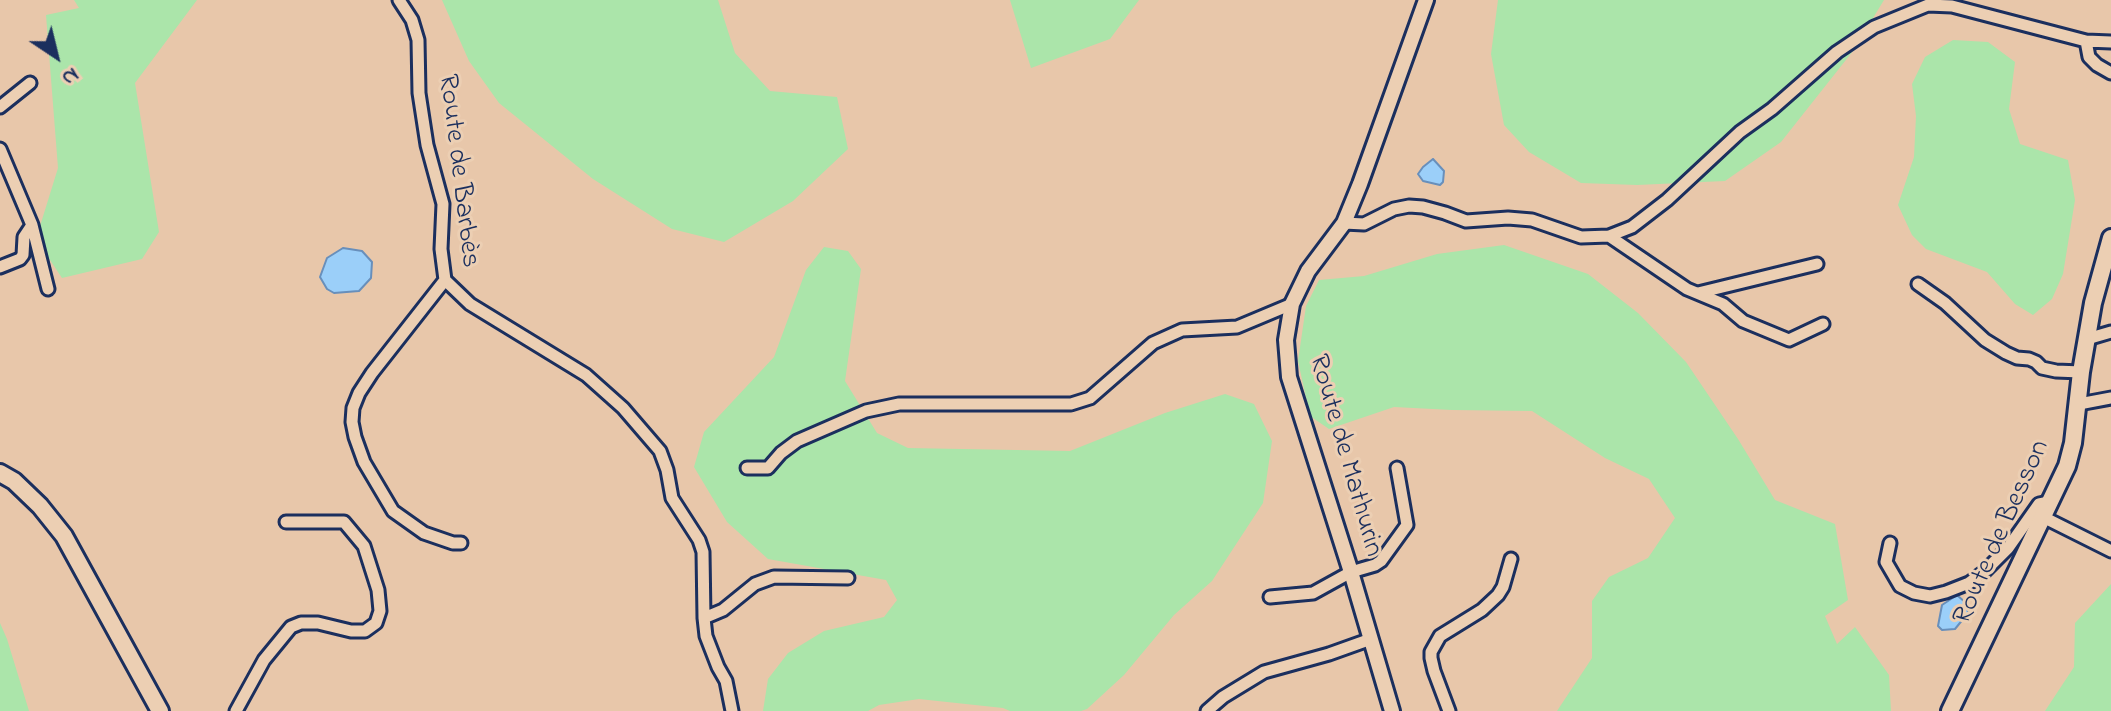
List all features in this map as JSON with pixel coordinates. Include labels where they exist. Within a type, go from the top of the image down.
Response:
[{"type":"main road","name":"Route de Besson","points":[[1950,711],[2067,466],[2093,303],[2111,238]]},
{"type":"main road","points":[[0,473],[14,481],[64,536],[160,711]]},
{"type":"street","name":"Route de Barbès","points":[[399,0],[412,20],[418,40],[419,93],[427,145],[443,204],[441,249],[445,280],[470,304],[586,375],[623,408],[660,451],[672,498],[699,540],[703,552],[706,636],[726,681],[732,711]]},
{"type":"street","name":"Route de Mathurin","points":[[1392,711],[1289,377],[1286,340],[1292,304],[1308,271],[1344,223],[1426,0]]},
{"type":"street","points":[[1344,223],[1364,224],[1394,209],[1409,206],[1423,207],[1466,221],[1532,220],[1581,237],[1609,236],[1632,227],[1667,200],[1740,132],[1772,109],[1837,52],[1874,27],[1928,5],[1952,6],[2086,41],[2111,42]]},
{"type":"street","points":[[2086,41],[2089,57],[2111,73]]},
{"type":"street","points":[[0,107],[30,83]]},
{"type":"street","points":[[0,149],[3,167],[32,225],[48,289]]},
{"type":"street","points":[[0,267],[20,259],[24,237],[32,225]]},
{"type":"street","points":[[1609,236],[1687,289],[1723,304],[1743,321],[1789,340],[1823,324]]},
{"type":"street","points":[[1697,293],[1817,264]]},
{"type":"street","points":[[445,280],[372,373],[359,393],[352,422],[364,462],[393,511],[424,533],[461,543]]},
{"type":"street","points":[[1918,284],[1945,303],[1985,340],[2006,353],[2029,359],[2042,368],[2081,372]]},
{"type":"street","points":[[747,468],[768,468],[797,441],[866,411],[899,404],[1071,404],[1090,398],[1153,343],[1182,330],[1237,327],[1292,304]]},
{"type":"street","points":[[2087,339],[2111,332]]},
{"type":"street","points":[[2079,404],[2111,398]]},
{"type":"street","points":[[1270,597],[1313,593],[1351,572],[1381,561],[1407,525],[1397,468]]},
{"type":"street","points":[[1890,543],[1886,562],[1900,586],[1930,596],[1969,583],[1984,572],[2008,548],[2039,504],[2044,503],[2045,511],[2111,551]]},
{"type":"street","points":[[236,711],[264,660],[291,627],[301,623],[318,623],[365,631],[376,623],[380,611],[378,590],[364,546],[344,522],[286,522]]},
{"type":"street","points":[[1449,711],[1434,671],[1431,652],[1440,636],[1482,610],[1498,595],[1511,559]]},
{"type":"street","points":[[704,618],[723,610],[755,584],[774,577],[848,578]]},
{"type":"street","points":[[1207,711],[1223,697],[1264,672],[1371,639]]},
{"type":"green space","points":[[74,0],[197,0],[135,83],[159,232],[142,259],[62,278],[36,239],[58,168],[46,15],[79,8]]},
{"type":"green space","points":[[442,0],[718,0],[735,53],[770,91],[837,97],[848,149],[793,201],[724,242],[672,229],[593,179],[499,103],[469,61]]},
{"type":"green space","points":[[1010,0],[1139,0],[1110,39],[1031,68]]},
{"type":"green space","points":[[1498,0],[1884,0],[1853,51],[1781,142],[1725,181],[1637,185],[1581,183],[1529,152],[1504,125],[1491,54]]},
{"type":"green space","points":[[1953,40],[1988,42],[2015,62],[2009,109],[2020,144],[2068,160],[2075,200],[2063,274],[2052,299],[2033,315],[2015,304],[1987,272],[1926,249],[1912,235],[1898,205],[1914,157],[1916,116],[1912,84],[1925,57]]},
{"type":"green space","points":[[1504,245],[1588,274],[1638,313],[1686,362],[1775,500],[1835,524],[1848,600],[1825,616],[1837,644],[1855,627],[1889,675],[1891,711],[1557,711],[1592,658],[1592,601],[1609,577],[1648,558],[1675,518],[1649,479],[1605,458],[1532,411],[1394,407],[1329,429],[1310,416],[1298,361],[1306,306],[1319,280],[1364,276],[1437,254]]},
{"type":"green space","points":[[824,247],[848,251],[861,269],[845,381],[877,433],[908,448],[1070,451],[1165,413],[1225,394],[1254,404],[1272,441],[1263,503],[1212,581],[1174,615],[1124,675],[1087,709],[1010,711],[919,699],[879,705],[868,711],[763,711],[768,679],[788,653],[824,631],[884,617],[897,600],[886,580],[768,559],[727,522],[694,467],[704,432],[774,357],[806,270]]},
{"type":"green space","points":[[2111,584],[2111,711],[2045,711],[2074,667],[2075,623]]},
{"type":"green space","points":[[0,623],[7,639],[29,711],[0,711]]},
{"type":"water","points":[[1433,159],[1444,171],[1440,185],[1423,181],[1418,174]]},
{"type":"water","points":[[343,248],[362,251],[372,262],[371,278],[359,291],[334,293],[327,289],[320,277],[327,258]]},
{"type":"water","points":[[1957,595],[1967,604],[1968,613],[1955,629],[1942,630],[1938,626],[1942,605]]}]
